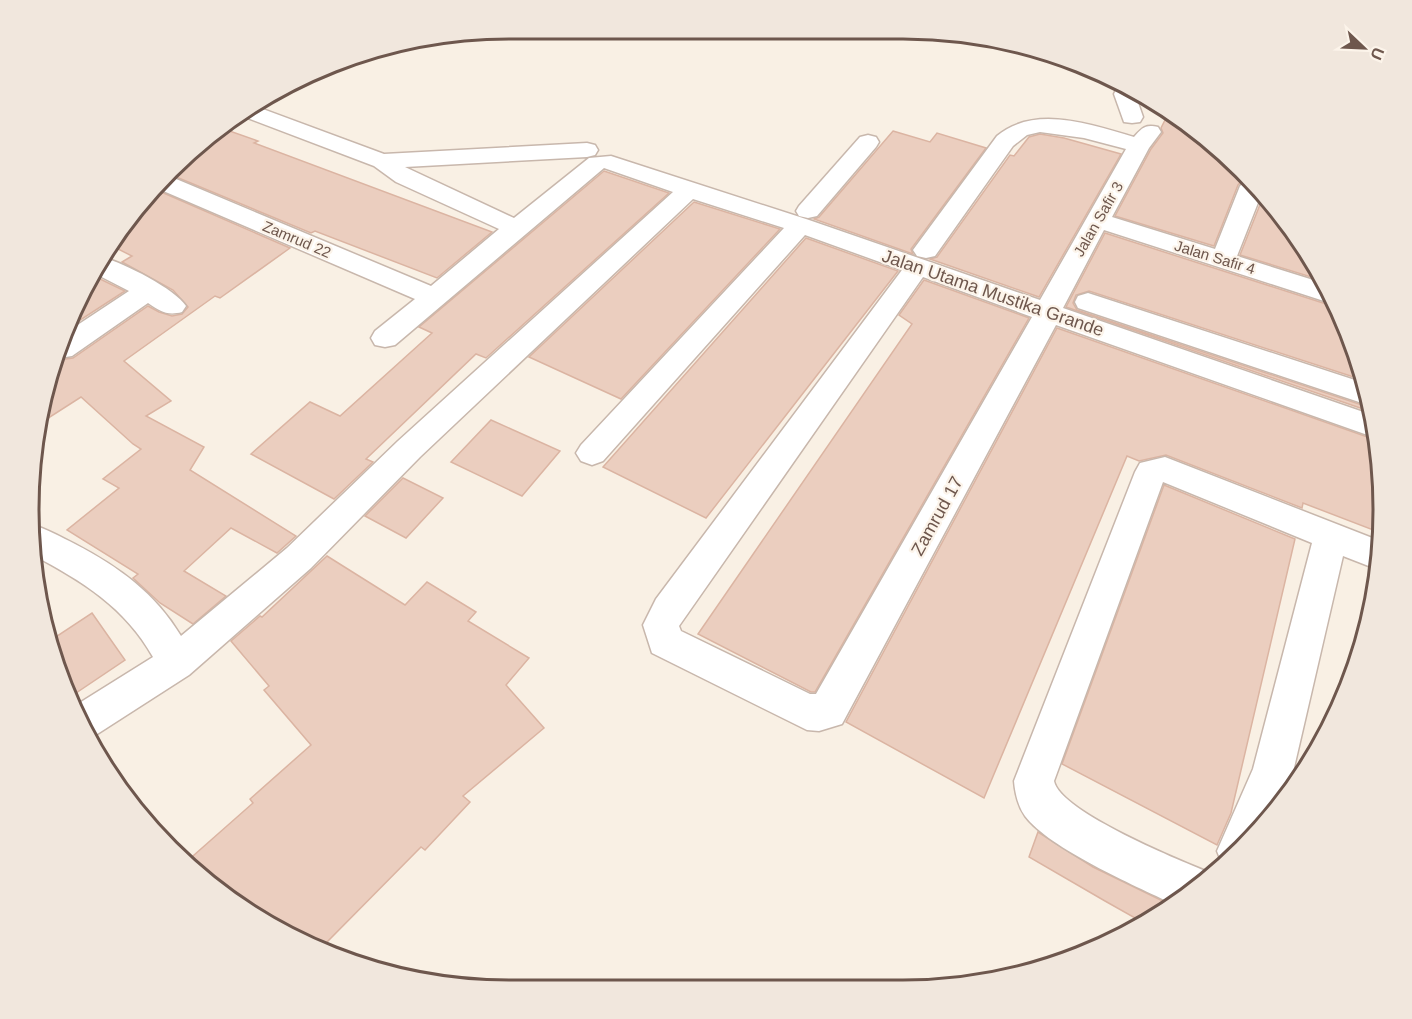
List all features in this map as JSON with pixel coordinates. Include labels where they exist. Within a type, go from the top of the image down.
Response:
[{"type":"street","points":[[1126,96],[1132,117]]},
{"type":"street","points":[[255,114],[382,160],[404,177],[516,228]]},
{"type":"street","name":"Jalan Safir 3","points":[[922,258],[1005,141],[1017,132],[1030,126],[1145,139],[1097,220],[1053,302]]},
{"type":"street","points":[[592,453],[804,218],[868,142]]},
{"type":"street","points":[[382,160],[605,157]]},
{"type":"street","points":[[384,338],[605,157]]},
{"type":"street","name":"Jalan Utama Mustika Grande","points":[[605,157],[689,190],[804,218]]},
{"type":"street","name":"Jalan Utama Mustika Grande","points":[[605,157],[804,218],[1053,302],[1358,393]]},
{"type":"street","name":"Zamrud 22","points":[[170,185],[434,297]]},
{"type":"street","points":[[88,719],[176,663],[299,558],[409,449],[689,190]]},
{"type":"street","points":[[1223,260],[1250,192]]},
{"type":"street","name":"Jalan Safir 4","points":[[1097,220],[1318,290]]},
{"type":"street","name":"Zamrud 17","points":[[922,258],[669,610],[661,625],[665,641],[807,712],[828,711],[1053,302]]},
{"type":"street","points":[[106,268],[148,290],[172,306]]},
{"type":"street","points":[[69,344],[148,290]]},
{"type":"street","name":"Jalan Utama Mustika Grande","points":[[1053,302],[1365,423]]},
{"type":"street","points":[[1184,887],[1099,844],[1058,818],[1039,800],[1034,782],[1151,472],[1165,469],[1371,552]]},
{"type":"street","points":[[1248,828],[1273,772],[1331,537]]},
{"type":"street","points":[[40,543],[97,573],[121,590],[141,609],[160,635],[176,663]]},
{"type":"building","points":[[1165,119],[1213,156],[1240,183],[1214,246],[1115,216],[1151,149],[1163,133],[1161,128]]},
{"type":"building","points":[[230,131],[258,141],[254,143],[492,232],[437,278],[315,231],[311,233],[177,177]]},
{"type":"building","points":[[893,131],[930,142],[937,133],[986,148],[911,249],[913,254],[814,219],[819,217]]},
{"type":"building","points":[[1040,134],[1064,138],[1121,154],[1039,297],[930,259],[937,257],[1010,155],[1014,156],[1029,137]]},
{"type":"building","points":[[604,171],[669,193],[486,358],[476,354],[366,459],[373,462],[334,499],[251,454],[310,402],[340,416],[432,333],[419,327]]},
{"type":"building","points":[[162,192],[290,248],[220,298],[215,296],[124,361],[171,401],[146,416],[204,447],[190,470],[296,536],[277,553],[231,528],[184,571],[226,596],[193,624],[160,603],[133,578],[138,574],[67,530],[119,488],[103,479],[141,449],[81,397],[48,418],[64,359],[73,358],[148,306],[172,316],[182,314],[188,307],[173,290],[122,262],[132,256],[118,249]]},
{"type":"building","points":[[694,202],[780,229],[621,399],[529,357]]},
{"type":"building","points":[[1260,204],[1294,248],[1312,277],[1240,255]]},
{"type":"building","points":[[1105,233],[1325,303],[1337,329],[1354,377],[1089,291],[1076,295],[1073,303],[1077,310],[1361,405],[1362,408],[1066,307]]},
{"type":"building","points":[[806,238],[898,271],[706,518],[603,467]]},
{"type":"building","points":[[100,279],[125,291],[79,321]]},
{"type":"building","points":[[924,280],[1029,318],[815,692],[811,692],[698,634],[912,324],[899,315]]},
{"type":"building","points":[[1057,328],[1367,437],[1372,479],[1372,530],[1303,503],[1302,508],[1166,455],[1139,461],[1127,456],[984,798],[846,722]]},
{"type":"building","points":[[491,420],[560,451],[522,496],[451,462]]},
{"type":"building","points":[[403,478],[443,498],[406,538],[365,516]]},
{"type":"building","points":[[1164,485],[1295,539],[1231,813],[1217,845],[1062,764]]},
{"type":"building","points":[[327,556],[405,605],[427,582],[476,612],[468,621],[529,658],[506,685],[544,728],[463,796],[470,802],[425,850],[421,847],[326,943],[274,917],[248,901],[192,857],[253,803],[250,799],[311,745],[264,690],[269,686],[231,641],[260,616],[262,617]]},
{"type":"building","points":[[92,613],[125,660],[76,693],[57,636]]},
{"type":"building","points":[[1038,832],[1093,867],[1163,901],[1136,918],[1029,857]]}]
